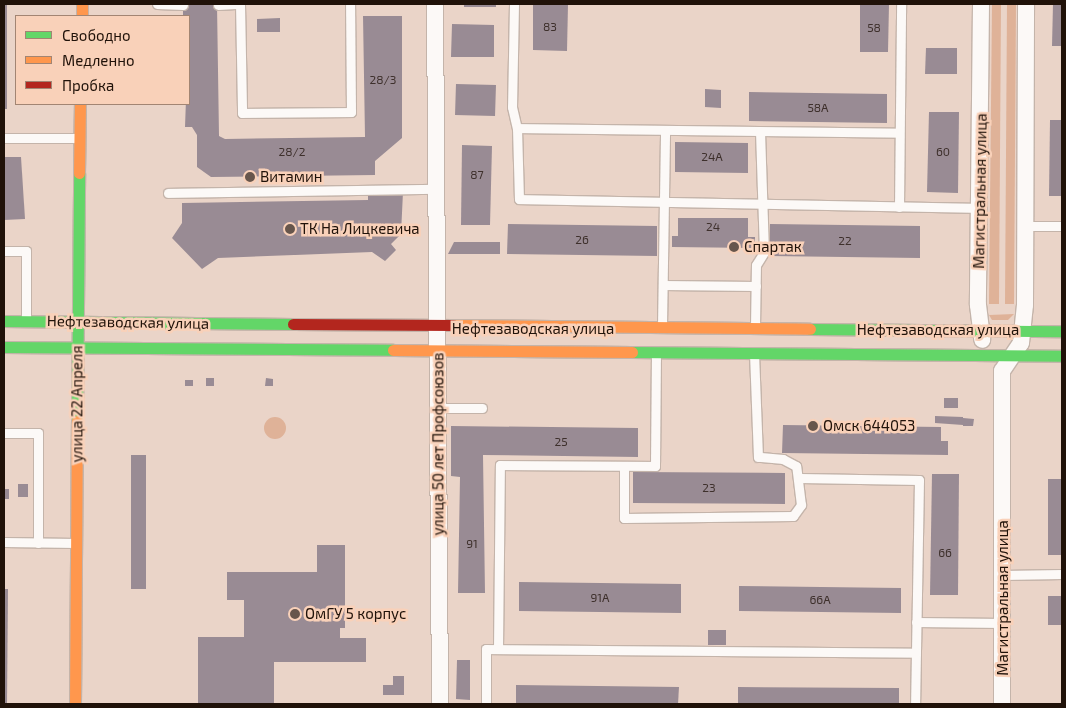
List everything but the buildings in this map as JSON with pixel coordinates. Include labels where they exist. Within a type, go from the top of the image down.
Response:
[{"type":"main road","name":"улица 22 Апреля","points":[[75,704],[80,105]]},
{"type":"main road","points":[[49,320],[67,308],[77,289],[92,308],[112,320]]},
{"type":"main road","name":"Нефтезаводская улица","points":[[4,321],[112,320],[438,328],[1062,331]]},
{"type":"main road","name":"Нефтезаводская улица","points":[[4,347],[110,347],[439,354],[1062,356]]},
{"type":"main road","points":[[77,382],[87,361],[100,348],[110,347]]},
{"type":"main road","points":[[53,348],[67,358],[77,382]]},
{"type":"street","name":"улица 50 лет Профсоюзов","points":[[435,4],[434,189],[439,354],[440,704]]},
{"type":"street","name":"Магистральная улица","points":[[982,4],[978,330],[1002,371],[1002,704]]},
{"type":"street","points":[[1002,371],[1012,356],[1023,330],[1026,4]]},
{"type":"lane","points":[[157,4],[183,5]]},
{"type":"lane","points":[[218,5],[240,4],[242,114],[351,112],[350,4]]},
{"type":"lane","points":[[514,4],[512,107],[517,128],[518,199],[763,202],[979,208]]},
{"type":"lane","points":[[899,207],[901,4]]},
{"type":"lane","points":[[517,128],[899,133]]},
{"type":"lane","points":[[662,329],[665,130]]},
{"type":"lane","points":[[754,330],[756,266],[764,252],[760,132]]},
{"type":"lane","points":[[4,138],[80,138]]},
{"type":"lane","points":[[168,193],[434,189]]},
{"type":"lane","points":[[1024,226],[1062,226]]},
{"type":"lane","points":[[4,251],[26,250],[26,321]]},
{"type":"lane","points":[[663,285],[756,286]]},
{"type":"lane","points":[[498,649],[500,465],[654,466],[656,355]]},
{"type":"lane","points":[[624,466],[624,518],[784,518],[793,516],[801,506],[800,478],[796,466],[783,459],[758,457],[754,355]]},
{"type":"lane","points":[[439,408],[482,408]]},
{"type":"lane","points":[[4,433],[38,432],[38,543]]},
{"type":"lane","points":[[800,478],[919,480],[915,704]]},
{"type":"lane","points":[[4,542],[76,543]]},
{"type":"lane","points":[[1003,575],[1062,574]]},
{"type":"lane","points":[[916,622],[1003,623]]},
{"type":"lane","points":[[486,704],[486,649],[916,654]]},
{"type":"shaded area","points":[[992,4],[1001,4],[999,304],[989,304]]},
{"type":"shaded area","points":[[1007,4],[1016,4],[1014,304],[1005,304]]},
{"type":"shaded area","points":[[1014,314],[1008,320],[992,320],[989,315]]},
{"type":"shaded area","points":[[275,417],[283,420],[286,428],[283,436],[275,439],[267,436],[264,428],[267,420]]},
{"type":"traffic: fast","points":[[77,421],[79,173]]},
{"type":"traffic: fast","points":[[4,321],[293,324]]},
{"type":"traffic: fast","points":[[810,329],[1062,331]]},
{"type":"traffic: fast","points":[[4,347],[393,350]]},
{"type":"traffic: fast","points":[[632,352],[1062,356]]},
{"type":"traffic: slow","points":[[82,4],[82,15]]},
{"type":"traffic: slow","points":[[79,173],[80,105]]},
{"type":"traffic: slow","points":[[453,325],[810,329]]},
{"type":"traffic: slow","points":[[393,350],[632,352]]},
{"type":"traffic: slow","points":[[75,704],[77,421]]},
{"type":"traffic: jam","points":[[293,324],[453,325]]},
{"type":"place","name":"Витамин","points":[[250,177]]},
{"type":"place","name":"ТК На Лицкевича","points":[[290,229]]},
{"type":"place","name":"Спартак","points":[[734,247]]},
{"type":"place","name":"Омск 644053","points":[[813,426]]},
{"type":"place","name":"ОмГУ 5 корпус","points":[[295,614]]}]
